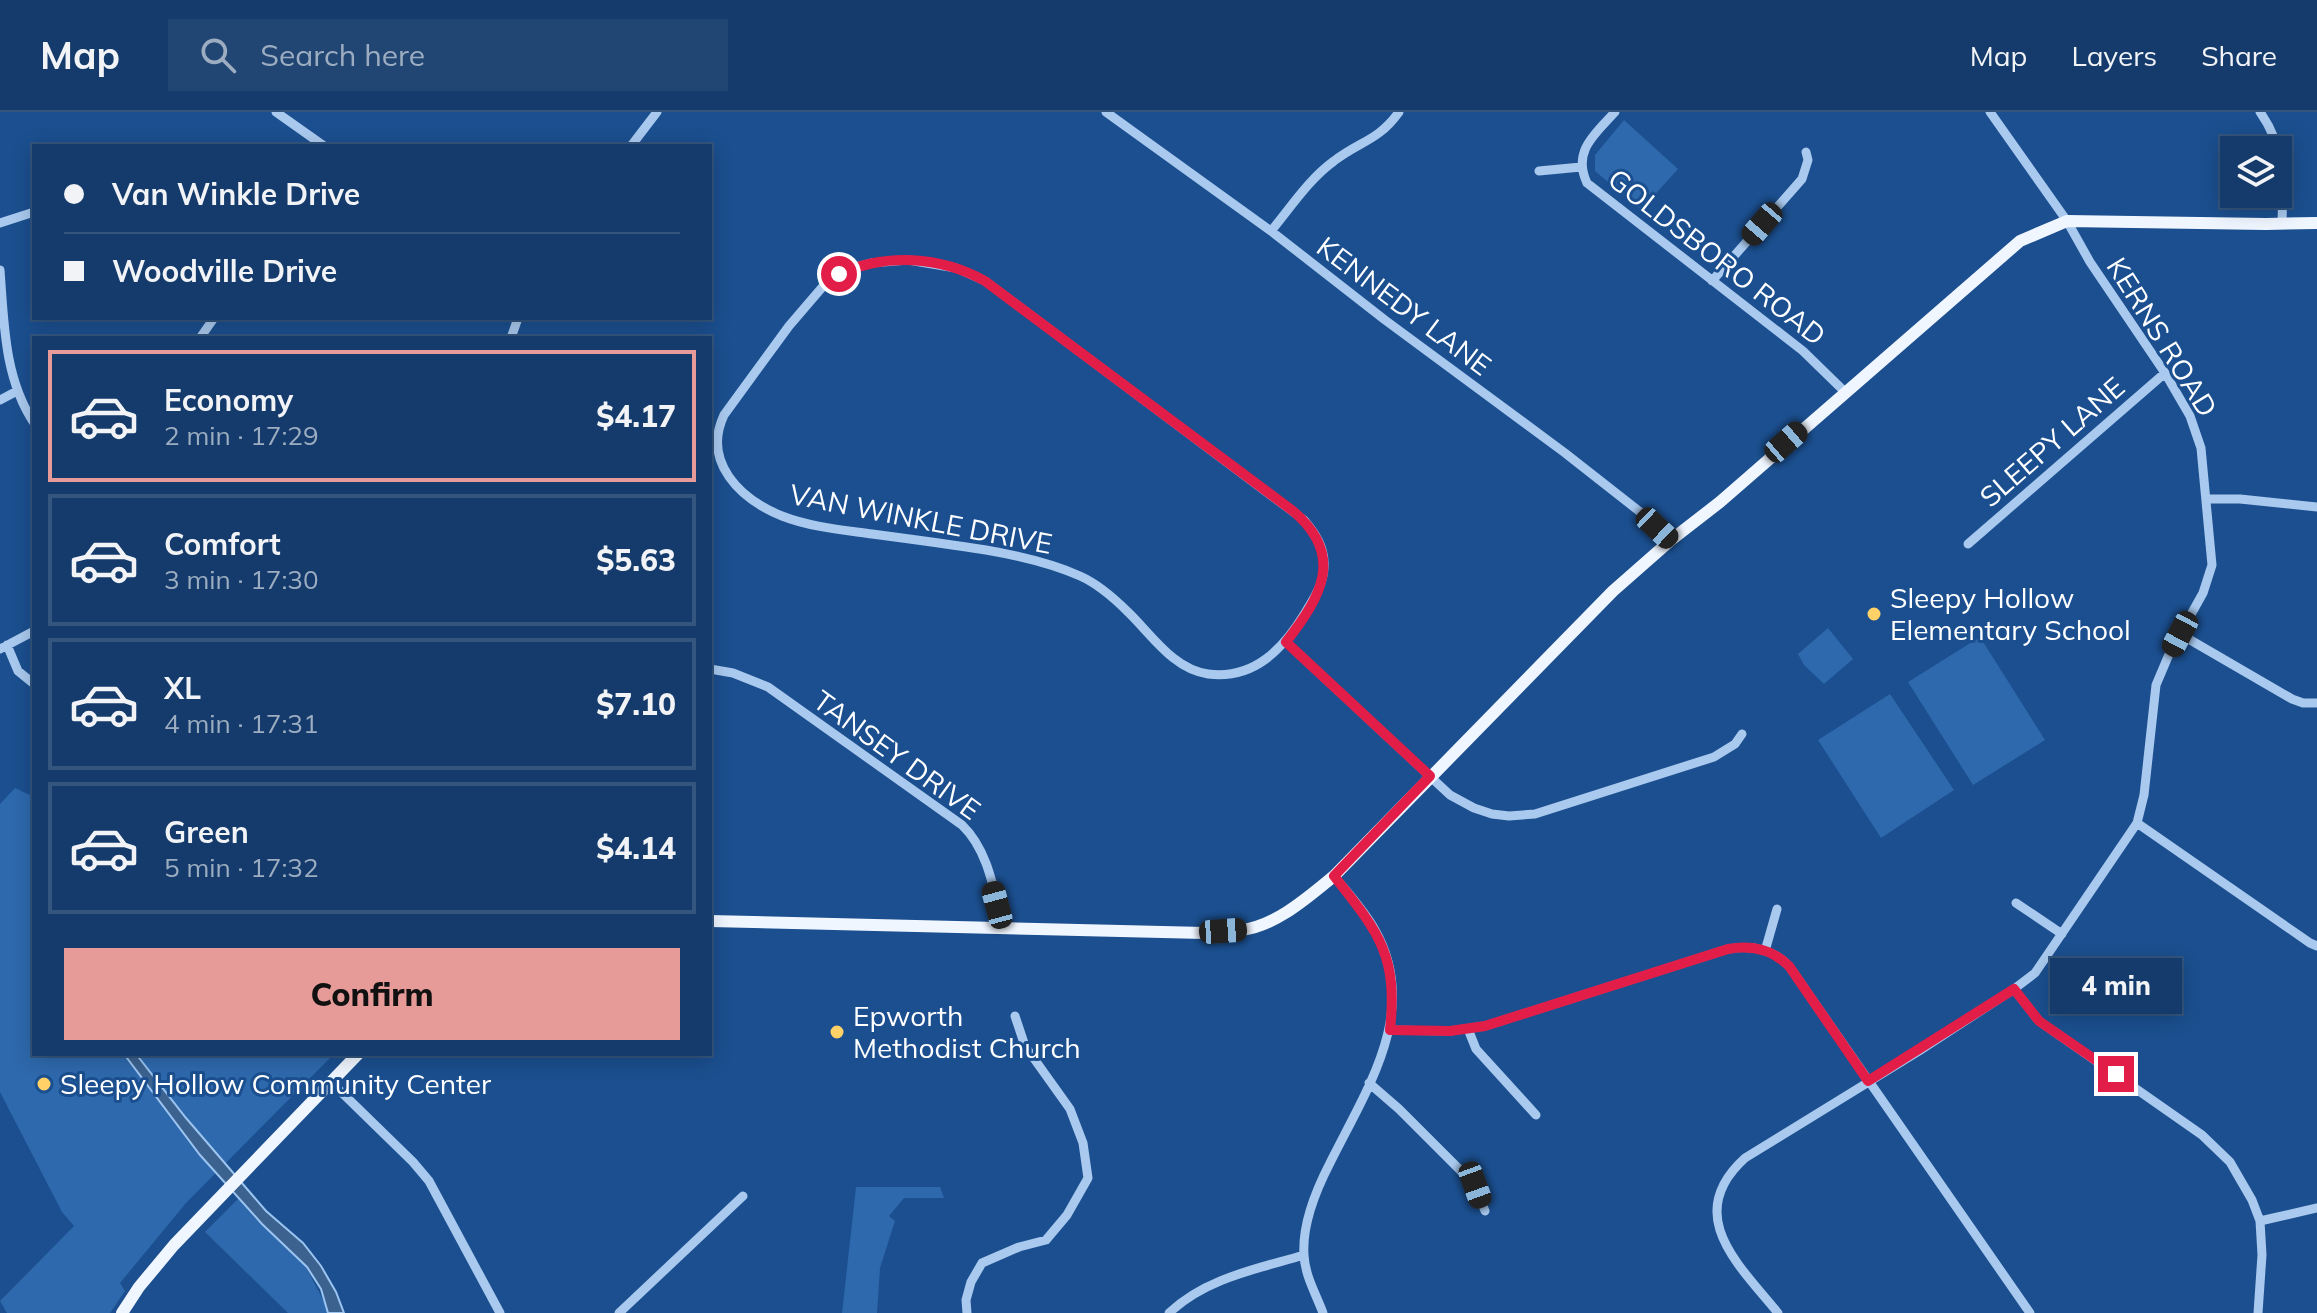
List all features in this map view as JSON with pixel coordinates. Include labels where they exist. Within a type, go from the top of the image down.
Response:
[{"type":"main road","points":[[712,921],[1204,933],[1242,930],[1285,913],[1334,876],[1613,591],[2020,241],[2067,221],[2317,223]]},
{"type":"main road","points":[[122,1313],[174,1245],[356,1056]]},
{"type":"street","points":[[276,112],[321,144]]},
{"type":"street","points":[[633,144],[657,112]]},
{"type":"street","name":"KENNEDY LANE","points":[[1106,112],[1271,231],[1565,453],[1671,540]]},
{"type":"street","points":[[1271,231],[1322,171],[1335,159],[1377,135],[1399,112]]},
{"type":"street","name":"GOLDSBORO ROAD","points":[[1615,112],[1585,147],[1581,167],[1587,183],[1803,351],[1845,392]]},
{"type":"street","name":"KERNS ROAD","points":[[1778,1313],[1738,1267],[1724,1245],[1717,1212],[1720,1192],[1727,1177],[1745,1158],[2035,973],[2137,823],[2144,795],[2156,685],[2210,577],[2213,556],[2201,448],[2196,429],[2165,373],[2090,262],[2067,221],[1990,112]]},
{"type":"street","points":[[2260,112],[2272,128],[2282,161],[2282,223]]},
{"type":"street","points":[[1712,281],[1802,179],[1808,160],[1806,152]]},
{"type":"street","points":[[1539,171],[1581,167]]},
{"type":"street","points":[[0,223],[32,213]]},
{"type":"street","name":"VAN WINKLE DRIVE","points":[[887,261],[929,262],[956,268],[985,281],[1293,511],[1313,530],[1323,553],[1323,577],[1313,601],[1286,642],[1277,652],[1235,673],[1199,672],[1171,657],[1111,597],[1078,576],[990,551],[847,530],[781,516],[745,494],[724,470],[717,449],[719,425],[813,295],[839,274],[855,267],[887,261]]},
{"type":"street","points":[[0,270],[7,347],[17,391],[32,419]]},
{"type":"street","name":"SLEEPY LANE","points":[[1968,544],[2165,373]]},
{"type":"street","points":[[0,400],[17,391]]},
{"type":"street","points":[[2207,499],[2317,507]]},
{"type":"street","points":[[32,632],[4,647],[18,671],[32,682]]},
{"type":"street","points":[[2180,634],[2292,699],[2317,703]]},
{"type":"street","points":[[1286,642],[1450,795],[1474,808],[1509,816],[1535,814],[1714,757],[1735,744],[1742,734]]},
{"type":"street","name":"TANSEY DRIVE","points":[[712,669],[733,673],[768,687],[962,825],[979,847],[986,863],[1003,927]]},
{"type":"street","points":[[2137,823],[2317,946]]},
{"type":"street","points":[[1323,1313],[1307,1274],[1304,1255],[1310,1213],[1319,1185],[1383,1053],[1390,1030],[1392,993],[1383,947],[1369,921],[1334,876]]},
{"type":"street","points":[[2016,903],[2062,934]]},
{"type":"street","points":[[1765,951],[1777,909]]},
{"type":"street","points":[[1390,1030],[1468,1029],[1499,1022],[1728,949],[1747,947],[1765,951],[1789,966],[2030,1313]]},
{"type":"street","points":[[2014,989],[2039,1021],[2220,1150],[2243,1181],[2260,1221],[2262,1255],[2258,1313]]},
{"type":"street","points":[[967,1313],[966,1300],[971,1282],[982,1263],[1019,1247],[1046,1240],[1067,1215],[1088,1178],[1083,1143],[1070,1109],[1025,1046],[1015,1016]]},
{"type":"street","points":[[1468,1029],[1476,1049],[1536,1115]]},
{"type":"street","points":[[331,1082],[429,1181],[500,1313]]},
{"type":"street","points":[[1369,1083],[1475,1185],[1485,1211]]},
{"type":"street","points":[[619,1313],[743,1196]]},
{"type":"street","points":[[2260,1221],[2317,1208]]},
{"type":"street","points":[[1169,1313],[1195,1292],[1211,1284],[1304,1255]]},
{"type":"shaded area","points":[[1624,120],[1678,169],[1641,210],[1595,171],[1595,155]]},
{"type":"shaded area","points":[[1828,628],[1853,659],[1824,684],[1804,665],[1798,654]]},
{"type":"shaded area","points":[[1980,637],[2045,740],[1973,785],[1908,682]]},
{"type":"shaded area","points":[[1890,694],[1954,790],[1881,838],[1818,740]]},
{"type":"shaded area","points":[[15,788],[32,796],[32,1056],[332,1056],[186,1203],[120,1283],[125,1291],[110,1313],[7,1313],[0,1301],[74,1226],[62,1212],[0,1092],[0,804]]},
{"type":"shaded area","points":[[126,1056],[138,1056],[266,1211],[303,1243],[321,1266],[344,1313],[328,1313],[321,1289],[307,1267],[262,1224],[200,1155]]},
{"type":"shaded area","points":[[856,1187],[940,1187],[944,1198],[904,1198],[889,1216],[895,1221],[880,1268],[877,1313],[842,1313]]},
{"type":"shaded area","points":[[246,1191],[303,1243],[297,1250],[330,1313],[288,1313],[205,1232]]},
{"type":"place","name":"Sleepy Hollow Elementary School","points":[[1874,614]]},
{"type":"place","name":"Epworth Methodist Church","points":[[837,1032]]},
{"type":"place","name":"Sleepy Hollow Community Center","points":[[44,1084]]},
{"type":"route","points":[[839,274],[871,263],[908,260],[943,264],[985,281],[1293,511],[1313,530],[1323,553],[1323,577],[1313,601],[1286,642],[1430,776],[1334,876],[1376,931],[1383,947],[1392,993],[1390,1030],[1450,1031],[1485,1026],[1728,949],[1747,947],[1775,955],[1789,966],[1868,1081],[2014,989],[2039,1021],[2116,1074]]}]
